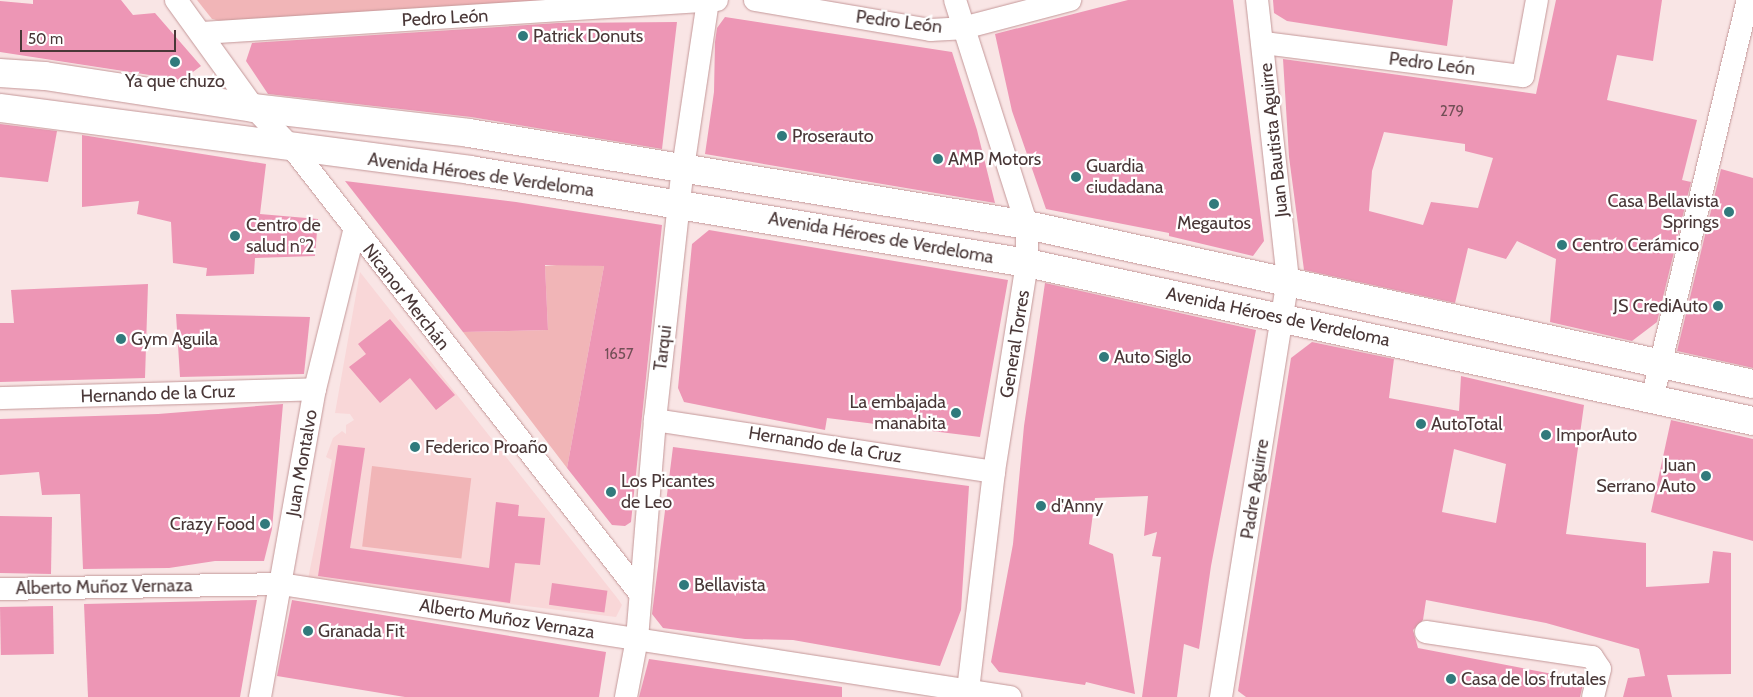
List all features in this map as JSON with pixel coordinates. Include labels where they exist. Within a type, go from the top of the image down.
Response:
[{"type":"main road","name":"Avenida Héroes de Verdeloma","points":[[0,74],[46,76],[254,108],[469,133],[1027,225],[1288,280],[1753,384]]},
{"type":"main road","name":"Avenida Héroes de Verdeloma","points":[[0,108],[294,150],[470,170],[1028,263],[1753,421]]},
{"type":"street","name":"Nicanor Merchán","points":[[176,0],[202,33],[254,108],[294,150],[354,231],[638,592]]},
{"type":"street","name":"Pedro León","points":[[755,0],[930,30],[963,28],[1070,0]]},
{"type":"street","name":"General Torres","points":[[955,0],[1027,225],[1028,263],[994,472],[967,694]]},
{"type":"street","name":"Juan Bautista Aguirre","points":[[1258,0],[1288,280]]},
{"type":"street","name":"Pedro León","points":[[1264,43],[1523,76],[1538,0]]},
{"type":"street","points":[[1652,399],[1659,363],[1748,0]]},
{"type":"street","name":"Pedro León","points":[[202,33],[711,1]]},
{"type":"street","name":"Tarqui","points":[[626,697],[637,639],[638,592],[683,168],[711,1]]},
{"type":"street","name":"Juan Montalvo","points":[[260,697],[315,389],[354,231]]},
{"type":"street","name":"Padre Aguirre","points":[[1221,697],[1288,280]]},
{"type":"street","name":"Hernando de la Cruz","points":[[0,398],[315,389]]},
{"type":"street","name":"Hernando de la Cruz","points":[[655,420],[994,472]]},
{"type":"street","name":"Alberto Muñoz Vernaza","points":[[0,589],[281,584],[637,639],[967,694],[1010,697]]},
{"type":"street","points":[[1426,632],[1592,657],[1600,669],[1593,697]]},
{"type":"shaded area","points":[[197,0],[565,0],[220,21],[212,19]]},
{"type":"shaded area","points":[[568,264],[604,266],[567,468],[463,332],[548,330],[545,266]]},
{"type":"shaded area","name":"Federico Proaño","points":[[360,272],[618,599],[622,605],[616,617],[308,579],[332,460],[326,457],[333,438],[342,431],[346,434],[346,425],[354,420],[350,414],[335,413]]},
{"type":"shaded area","points":[[372,466],[471,478],[461,559],[362,546]]},
{"type":"building","points":[[33,0],[121,0],[133,15],[155,13],[201,66],[182,80],[0,52],[0,1],[33,4]]},
{"type":"building","points":[[1128,0],[1233,0],[1264,241],[1253,256],[1169,236],[1169,233],[1046,209],[1012,111],[995,34]]},
{"type":"building","points":[[1273,0],[1453,0],[1447,46],[1287,21],[1274,13]]},
{"type":"building","points":[[1556,0],[1662,0],[1653,61],[1617,55],[1607,100],[1697,120],[1682,180],[1691,182],[1657,322],[1632,341],[1550,322],[1556,259],[1517,241],[1506,259],[1468,248],[1455,303],[1304,270],[1289,157],[1283,59],[1536,94]],"holes":[[[1384,132],[1465,144],[1465,151],[1493,158],[1478,208],[1431,202],[1423,225],[1369,211],[1372,171]]]},
{"type":"building","points":[[725,17],[952,52],[977,130],[995,203],[705,154],[714,92],[717,28]]},
{"type":"building","points":[[677,22],[662,149],[471,117],[268,94],[246,61],[252,43],[558,23]]},
{"type":"building","points":[[0,124],[57,131],[48,182],[0,177]]},
{"type":"building","points":[[82,135],[266,164],[260,214],[318,219],[315,256],[255,258],[254,274],[206,276],[207,268],[173,263],[171,222],[137,214],[139,201],[82,207]]},
{"type":"building","name":"JS CrediAuto","points":[[1721,169],[1753,178],[1753,368],[1677,351]]},
{"type":"building","points":[[345,181],[516,202],[662,225],[631,522],[625,526],[612,525],[567,468],[604,266],[545,265],[548,330],[463,332]]},
{"type":"building","points":[[709,230],[1008,280],[980,437],[827,418],[825,430],[684,402],[678,388],[692,244]]},
{"type":"building","points":[[1045,283],[1256,330],[1211,566],[1199,649],[1184,644],[1177,697],[1142,697],[1161,557],[1152,556],[1157,532],[1144,536],[1148,496],[1095,498],[1089,544],[1113,554],[1135,694],[1086,682],[1085,685],[999,672],[991,662],[1013,544],[1024,426]]},
{"type":"building","points":[[148,284],[145,378],[0,382],[0,323],[14,323],[11,290]]},
{"type":"building","points":[[176,314],[310,317],[304,374],[180,377]]},
{"type":"building","points":[[390,319],[455,395],[436,410],[410,378],[380,403],[349,367],[366,354],[358,344]]},
{"type":"building","points":[[1312,342],[1394,359],[1389,398],[1459,411],[1461,376],[1584,405],[1566,534],[1646,543],[1646,587],[1709,583],[1713,551],[1731,553],[1731,674],[1667,675],[1672,697],[1623,697],[1628,678],[1645,676],[1639,649],[1546,623],[1426,600],[1423,620],[1413,630],[1418,648],[1584,680],[1580,697],[1246,697],[1238,691],[1291,358]],"holes":[[[1454,449],[1506,464],[1496,523],[1442,512]]]},
{"type":"building","points":[[283,404],[272,529],[264,561],[215,561],[169,568],[83,569],[80,494],[42,495],[39,472],[0,475],[0,419],[158,414]]},
{"type":"building","name":"Juan Serrano Auto","points":[[1671,420],[1753,439],[1753,541],[1651,512]]},
{"type":"building","points":[[338,445],[365,448],[350,548],[489,568],[496,502],[519,505],[518,516],[545,518],[540,565],[515,563],[510,603],[318,576]]},
{"type":"building","points":[[673,447],[969,486],[961,610],[940,666],[793,640],[745,639],[663,628],[652,614]]},
{"type":"building","points":[[0,516],[52,517],[51,574],[0,573]]},
{"type":"building","points":[[552,583],[607,591],[604,613],[549,605]]},
{"type":"building","points":[[257,600],[240,697],[88,697],[84,604]]},
{"type":"building","points":[[292,600],[606,652],[599,697],[405,697],[277,676]]},
{"type":"building","points":[[53,606],[54,654],[1,655],[0,607]]},
{"type":"building","points":[[649,659],[842,687],[842,697],[639,697]]},
{"type":"place","name":"Patrick Donuts","points":[[523,36]]},
{"type":"place","name":"Ya que chuzo","points":[[175,62]]},
{"type":"place","name":"Proserauto","points":[[782,136]]},
{"type":"place","name":"AMP Motors","points":[[938,159]]},
{"type":"place","name":"Guardia ciudadana","points":[[1076,177]]},
{"type":"place","name":"Megautos","points":[[1214,204]]},
{"type":"place","name":"Casa Bellavista Springs","points":[[1729,212]]},
{"type":"place","name":"Centro de salud n°2","points":[[235,236]]},
{"type":"place","name":"Centro Cerámico","points":[[1562,245]]},
{"type":"place","name":"JS CrediAuto","points":[[1718,306]]},
{"type":"place","name":"Gym Aguila","points":[[121,339]]},
{"type":"place","name":"Auto Siglo","points":[[1104,357]]},
{"type":"place","name":"La embajada manabita","points":[[956,413]]},
{"type":"place","name":"AutoTotal","points":[[1421,424]]},
{"type":"place","name":"ImporAuto","points":[[1546,435]]},
{"type":"place","name":"Federico Proaño","points":[[415,447]]},
{"type":"place","name":"Juan Serrano Auto","points":[[1706,476]]},
{"type":"place","name":"Los Picantes de Leo","points":[[611,492]]},
{"type":"place","name":"d'Anny","points":[[1041,506]]},
{"type":"place","name":"Crazy Food","points":[[265,524]]},
{"type":"place","name":"Bellavista","points":[[684,585]]},
{"type":"place","name":"Granada Fit","points":[[308,631]]},
{"type":"place","name":"Casa de los frutales","points":[[1451,679]]}]
